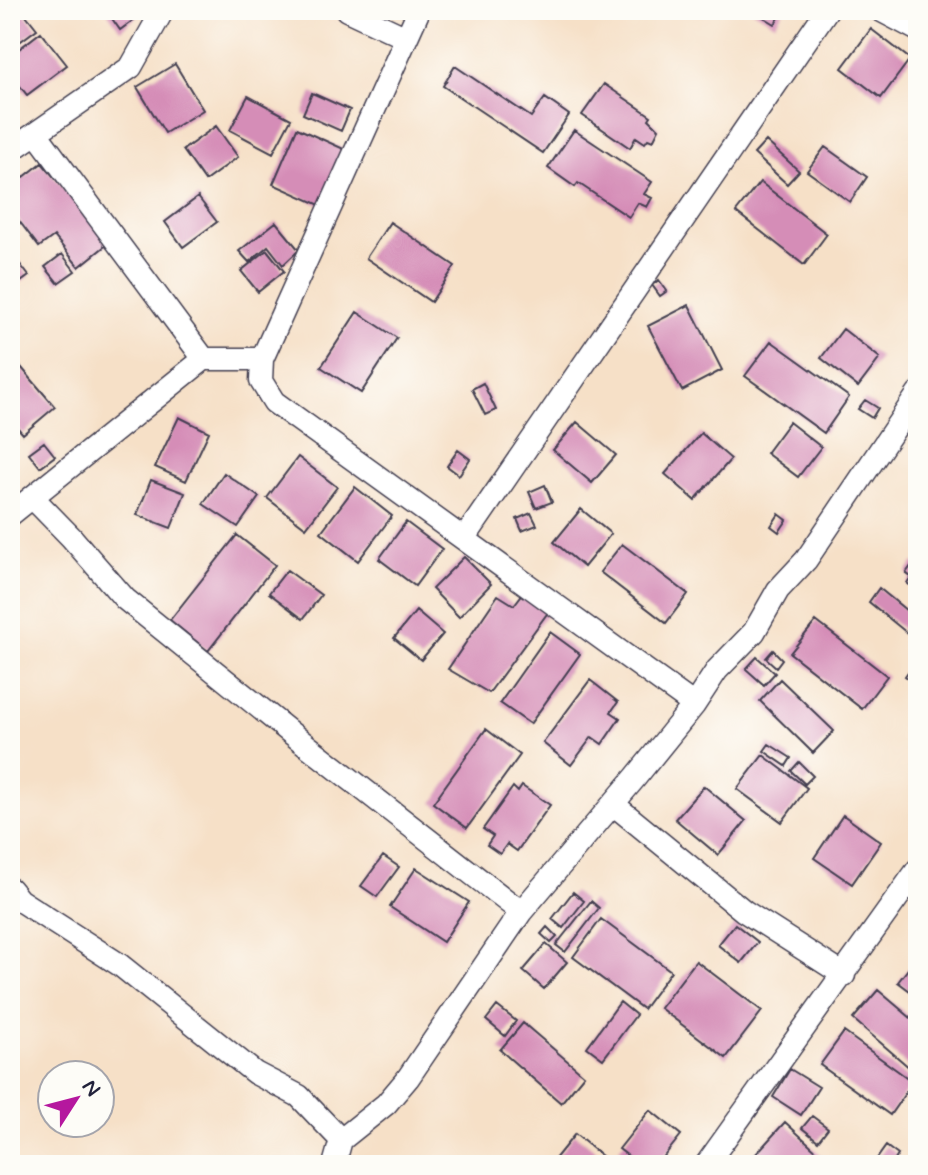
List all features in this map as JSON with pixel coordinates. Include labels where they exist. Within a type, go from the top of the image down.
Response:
[{"type":"street","points":[[10,151],[131,67],[163,10]]},
{"type":"street","points":[[347,10],[398,34]]},
{"type":"street","points":[[419,10],[262,359],[261,381],[274,402],[694,705]]},
{"type":"street","points":[[464,539],[827,10]]},
{"type":"street","points":[[880,10],[918,30]]},
{"type":"street","points":[[36,133],[204,359]]},
{"type":"street","points":[[10,515],[204,359],[262,359]]},
{"type":"street","points":[[334,1165],[341,1140],[386,1104],[408,1078],[521,912],[694,705],[717,670],[754,632],[778,590],[806,560],[918,394]]},
{"type":"street","points":[[33,498],[125,599],[521,912]]},
{"type":"street","points":[[613,804],[744,911],[844,975]]},
{"type":"street","points":[[706,1165],[918,869]]},
{"type":"street","points":[[10,889],[19,900],[120,965],[255,1073],[299,1096],[341,1140]]},
{"type":"building","points":[[22,10],[37,29],[10,49],[10,15]]},
{"type":"building","points":[[106,10],[147,10],[120,30]]},
{"type":"building","points":[[752,10],[784,10],[775,24]]},
{"type":"building","points":[[871,29],[910,59],[881,98],[842,68]]},
{"type":"building","points":[[41,32],[67,65],[27,95],[10,73],[10,56]]},
{"type":"building","points":[[175,64],[203,110],[165,133],[137,87]]},
{"type":"building","points":[[455,66],[531,117],[545,98],[569,115],[543,153],[443,86]]},
{"type":"building","points":[[604,84],[651,116],[649,119],[659,129],[653,141],[648,139],[645,143],[636,137],[630,148],[582,115]]},
{"type":"building","points":[[312,93],[350,110],[341,131],[303,114]]},
{"type":"building","points":[[248,96],[291,119],[273,153],[230,130]]},
{"type":"building","points":[[216,126],[238,157],[205,181],[183,150]]},
{"type":"building","points":[[297,128],[346,150],[322,206],[273,184]]},
{"type":"building","points":[[574,130],[652,182],[644,194],[652,198],[647,207],[638,203],[629,217],[578,183],[575,187],[548,168]]},
{"type":"building","points":[[766,141],[799,171],[787,184],[754,154]]},
{"type":"building","points":[[825,147],[867,177],[850,202],[807,171]]},
{"type":"building","points":[[42,163],[110,242],[79,267],[54,236],[39,247],[10,209],[10,188]]},
{"type":"building","points":[[760,182],[827,234],[804,265],[736,212]]},
{"type":"building","points":[[198,197],[217,222],[183,247],[165,222]]},
{"type":"building","points":[[276,222],[299,250],[283,265],[268,246],[249,262],[239,251]]},
{"type":"building","points":[[390,222],[455,266],[431,302],[366,258]]},
{"type":"building","points":[[267,250],[284,271],[258,292],[241,271]]},
{"type":"building","points":[[10,251],[29,276],[10,290]]},
{"type":"building","points":[[62,254],[75,271],[58,283],[45,267]]},
{"type":"building","points":[[659,280],[667,291],[660,296],[652,285]]},
{"type":"building","points":[[689,305],[722,370],[682,391],[648,326]]},
{"type":"building","points":[[357,312],[397,338],[361,393],[321,367]]},
{"type":"building","points":[[843,329],[880,358],[858,387],[821,358]]},
{"type":"building","points":[[771,341],[849,397],[824,433],[745,376]]},
{"type":"building","points":[[10,354],[55,407],[23,434],[10,419]]},
{"type":"building","points":[[483,383],[496,410],[485,415],[472,389]]},
{"type":"building","points":[[865,400],[878,408],[872,418],[858,409]]},
{"type":"building","points":[[179,417],[209,432],[186,481],[155,467]]},
{"type":"building","points":[[577,422],[616,455],[592,483],[553,450]]},
{"type":"building","points":[[789,422],[821,447],[798,477],[766,453]]},
{"type":"building","points":[[701,433],[731,459],[695,500],[665,474]]},
{"type":"building","points":[[44,442],[55,456],[40,467],[29,453]]},
{"type":"building","points":[[458,450],[470,459],[459,475],[447,466]]},
{"type":"building","points":[[298,457],[337,487],[306,528],[267,498]]},
{"type":"building","points":[[224,473],[259,497],[238,527],[203,504]]},
{"type":"building","points":[[151,480],[185,493],[171,528],[137,515]]},
{"type":"building","points":[[545,485],[552,502],[536,508],[529,492]]},
{"type":"building","points":[[355,487],[392,516],[358,561],[321,532]]},
{"type":"building","points":[[581,509],[611,534],[584,567],[554,542]]},
{"type":"building","points":[[531,513],[537,525],[522,531],[517,519]]},
{"type":"building","points":[[779,514],[787,520],[779,532],[771,526]]},
{"type":"building","points":[[406,522],[442,549],[415,586],[379,559]]},
{"type":"building","points":[[237,535],[275,565],[208,651],[170,620]]},
{"type":"building","points":[[622,544],[688,594],[666,623],[600,572]]},
{"type":"building","points":[[464,557],[491,584],[459,617],[432,589]]},
{"type":"building","points":[[914,562],[918,564],[918,592],[907,583],[911,577],[906,573]]},
{"type":"building","points":[[287,570],[321,595],[303,619],[269,593]]},
{"type":"building","points":[[879,588],[918,620],[918,642],[869,602]]},
{"type":"building","points":[[524,592],[549,611],[489,693],[448,669],[498,595],[514,605]]},
{"type":"building","points":[[416,611],[443,634],[421,660],[394,638]]},
{"type":"building","points":[[816,621],[887,676],[862,709],[790,653]]},
{"type":"building","points":[[550,632],[580,654],[530,724],[500,703]]},
{"type":"building","points":[[773,650],[782,659],[776,667],[766,658]]},
{"type":"building","points":[[757,657],[775,673],[764,685],[746,669]]},
{"type":"building","points":[[918,658],[918,686],[905,676]]},
{"type":"building","points":[[780,679],[834,731],[813,753],[760,701]]},
{"type":"building","points":[[590,680],[618,702],[611,712],[620,718],[602,744],[592,737],[571,765],[543,743]]},
{"type":"building","points":[[486,729],[520,755],[467,828],[433,803]]},
{"type":"building","points":[[769,744],[791,758],[786,766],[764,751]]},
{"type":"building","points":[[763,755],[807,788],[782,822],[737,789]]},
{"type":"building","points":[[799,762],[813,776],[805,784],[791,771]]},
{"type":"building","points":[[522,786],[550,805],[517,851],[507,844],[500,854],[487,845],[493,836],[483,829],[513,787],[518,792]]},
{"type":"building","points":[[704,786],[746,821],[718,855],[675,819]]},
{"type":"building","points":[[843,815],[881,842],[852,884],[814,858]]},
{"type":"building","points":[[383,856],[399,867],[377,897],[361,886]]},
{"type":"building","points":[[416,868],[469,902],[443,942],[390,907]]},
{"type":"building","points":[[573,892],[584,901],[563,928],[552,919]]},
{"type":"building","points":[[591,901],[599,908],[565,952],[556,945]]},
{"type":"building","points":[[601,919],[671,971],[643,1009],[573,957]]},
{"type":"building","points":[[735,924],[758,942],[741,963],[718,945]]},
{"type":"building","points":[[547,927],[557,937],[551,943],[541,934]]},
{"type":"building","points":[[546,944],[567,962],[544,989],[523,971]]},
{"type":"building","points":[[918,956],[918,997],[898,982]]},
{"type":"building","points":[[696,961],[762,1011],[726,1058],[660,1008]]},
{"type":"building","points":[[878,990],[918,1024],[918,1075],[853,1019]]},
{"type":"building","points":[[620,1002],[636,1015],[603,1059],[587,1047]]},
{"type":"building","points":[[497,1006],[516,1021],[505,1036],[486,1020]]},
{"type":"building","points":[[523,1023],[584,1075],[561,1103],[500,1050]]},
{"type":"building","points":[[844,1032],[913,1082],[890,1115],[820,1065]]},
{"type":"building","points":[[790,1069],[819,1087],[801,1115],[773,1097]]},
{"type":"building","points":[[650,1110],[681,1135],[657,1165],[640,1165],[619,1149]]},
{"type":"building","points":[[812,1116],[828,1128],[818,1141],[802,1128]]},
{"type":"building","points":[[785,1122],[832,1165],[768,1165],[756,1154]]},
{"type":"building","points":[[575,1134],[613,1165],[550,1165]]},
{"type":"building","points":[[886,1146],[898,1155],[892,1165],[883,1165],[876,1160]]}]
